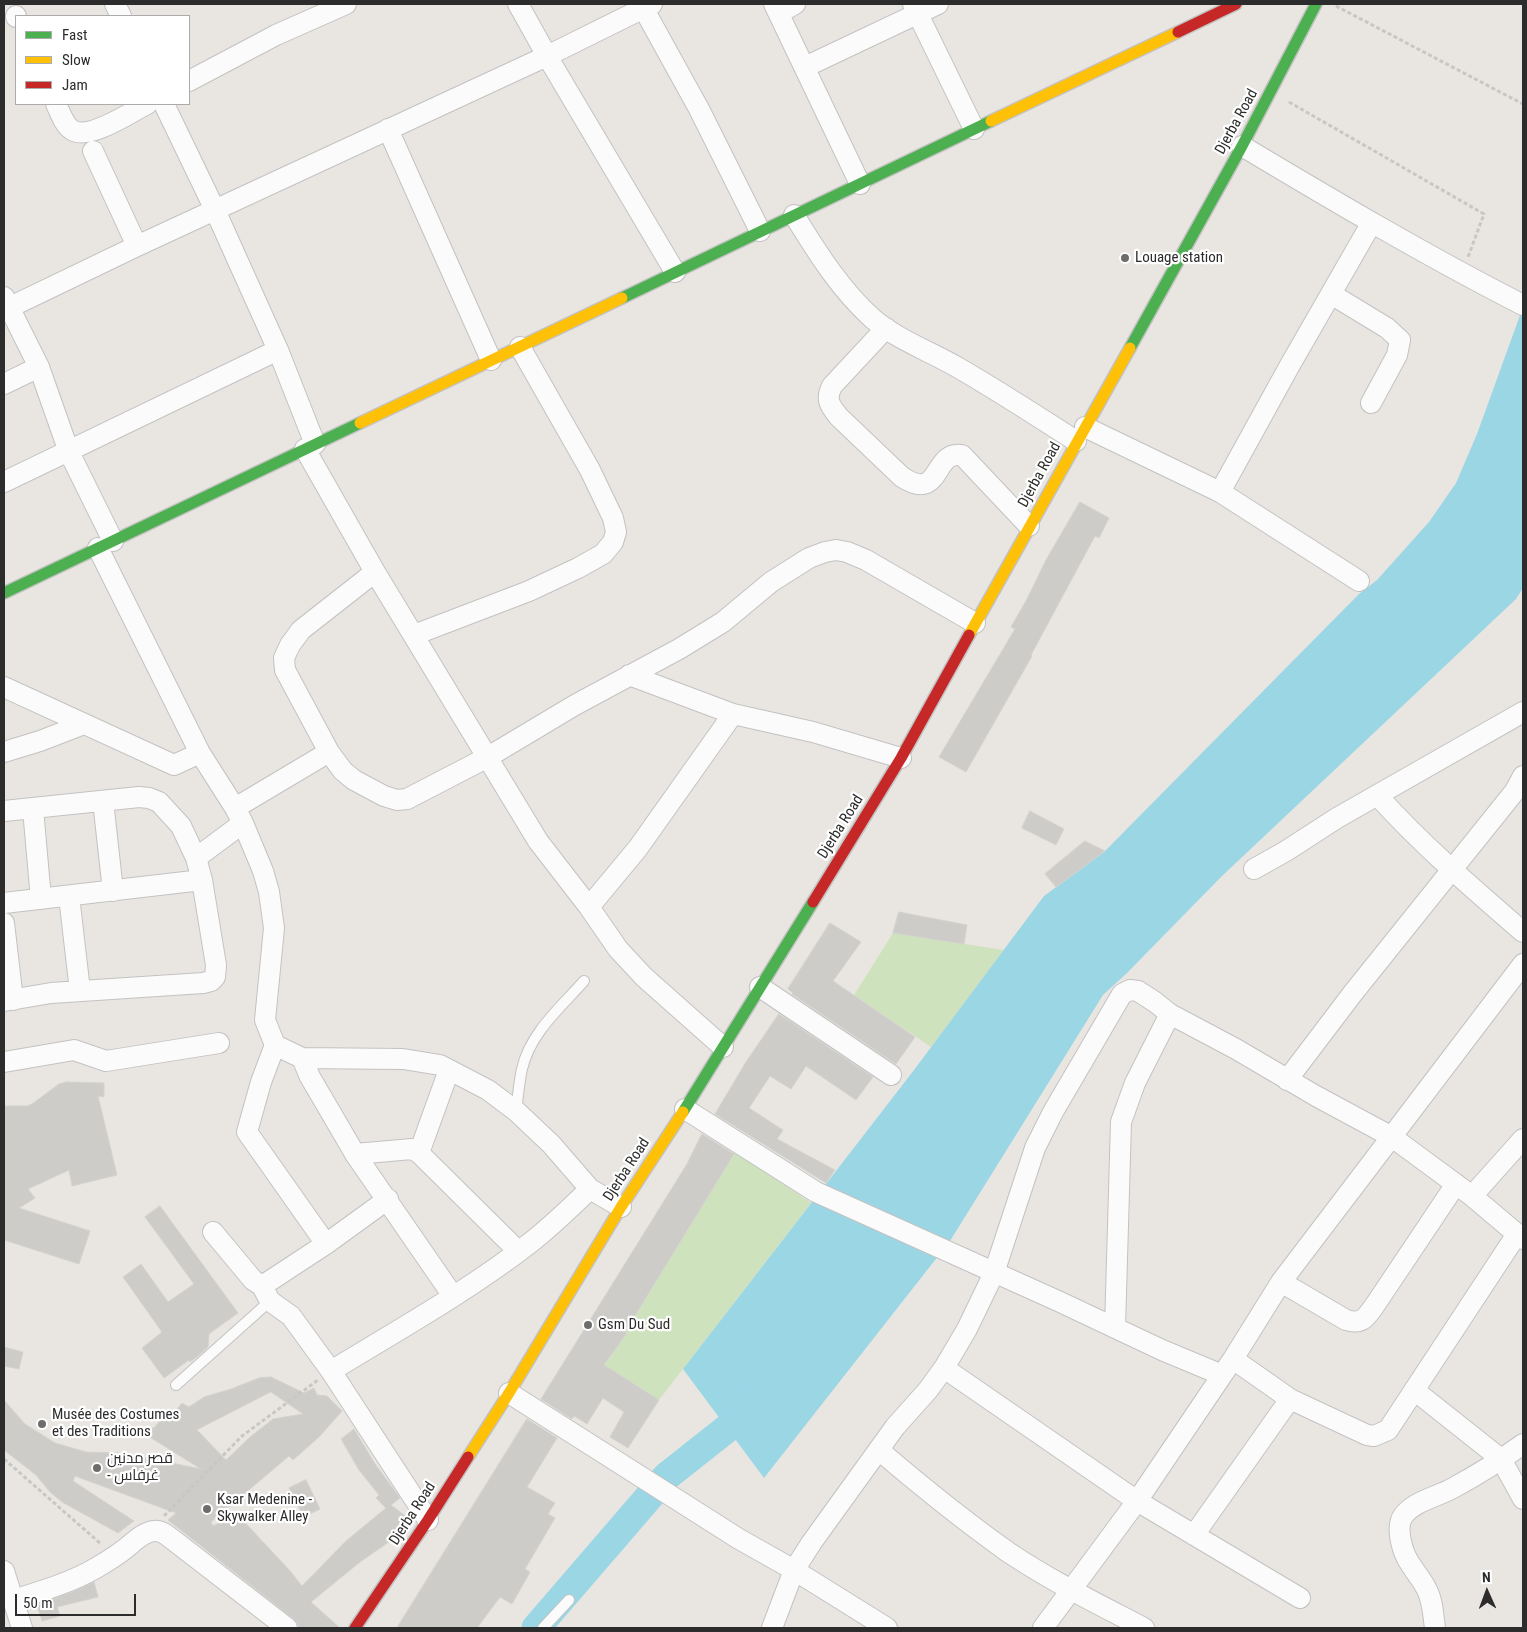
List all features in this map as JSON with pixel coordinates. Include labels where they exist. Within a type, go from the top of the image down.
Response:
[{"type":"main road","points":[[4,593],[1236,4]]},
{"type":"main road","name":"Djerba Road","points":[[355,1628],[428,1520],[508,1393],[621,1207],[685,1109],[901,758],[1242,146],[1271,92],[1309,10],[1316,4]]},
{"type":"street","points":[[114,4],[120,15]]},
{"type":"street","points":[[190,81],[276,35],[346,4]]},
{"type":"street","points":[[518,4],[675,272]]},
{"type":"street","points":[[805,68],[915,9],[938,4]]},
{"type":"street","points":[[621,1207],[590,1189],[551,1144],[516,1111],[488,1090],[440,1065],[403,1059],[302,1058],[275,1045],[265,1020],[274,914],[263,871],[239,816],[200,753],[105,545],[39,367],[6,305],[547,56],[645,5],[760,231]]},
{"type":"street","points":[[783,7],[805,68],[860,184]]},
{"type":"street","points":[[915,9],[974,129]]},
{"type":"street","points":[[56,105],[67,126],[77,133],[95,131],[145,105]]},
{"type":"street","points":[[164,105],[215,210],[278,350],[310,447],[375,572],[538,841],[589,907],[618,949],[644,978],[723,1047]]},
{"type":"street","points":[[388,129],[491,360]]},
{"type":"street","points":[[1242,146],[1372,224],[1462,274],[1523,305]]},
{"type":"street","points":[[93,151],[137,246]]},
{"type":"street","points":[[794,215],[838,282],[858,304],[886,328],[1080,434],[1220,492],[1358,581]]},
{"type":"street","points":[[1220,492],[1372,224]]},
{"type":"street","points":[[1331,294],[1387,328],[1400,340],[1397,355],[1371,404]]},
{"type":"street","points":[[886,328],[832,386],[828,394],[830,406],[895,471],[911,483],[925,484],[933,479],[946,459],[956,454],[962,454],[1029,526]]},
{"type":"street","points":[[414,635],[488,608],[537,587],[603,554],[613,542],[616,532],[613,518],[590,470],[520,346]]},
{"type":"street","points":[[4,482],[278,350]]},
{"type":"street","points":[[4,384],[39,367]]},
{"type":"street","points":[[375,572],[301,630],[290,645],[284,658],[285,670],[329,752],[343,771],[354,780],[384,796],[397,800],[407,799],[422,793],[629,675],[679,649],[723,622],[771,582],[809,558],[825,552],[836,550],[847,552],[866,560],[975,623]]},
{"type":"street","points":[[629,675],[733,714],[813,732],[901,758]]},
{"type":"street","points":[[4,687],[174,764],[200,753]]},
{"type":"street","points":[[1254,869],[1377,795],[1523,712]]},
{"type":"street","points":[[589,907],[638,848],[733,714]]},
{"type":"street","points":[[4,752],[40,741],[84,724]]},
{"type":"street","points":[[196,858],[239,816],[329,752]]},
{"type":"street","points":[[1287,1080],[1353,993],[1515,792],[1523,776]]},
{"type":"street","points":[[1377,795],[1402,823],[1451,871],[1523,932]]},
{"type":"street","points":[[4,811],[139,797],[159,802],[181,826],[196,858],[202,880],[216,965],[215,977],[203,983],[52,993],[8,1001],[4,923]]},
{"type":"street","points":[[103,801],[113,891]]},
{"type":"street","points":[[33,809],[41,899]]},
{"type":"street","points":[[4,903],[202,880]]},
{"type":"street","points":[[70,896],[80,991]]},
{"type":"street","points":[[1043,1628],[1137,1501],[1234,1358],[1281,1282],[1523,964]]},
{"type":"street","points":[[760,987],[891,1075]]},
{"type":"street","points":[[772,1628],[794,1570],[812,1542],[895,1428],[928,1390],[944,1368],[966,1329],[994,1273],[1035,1148],[1053,1112],[1122,994],[1130,990],[1138,991],[1156,1002],[1170,1014],[1392,1137],[1464,1190],[1520,1236],[1388,1430],[1374,1436],[1360,1433],[1290,1399],[1234,1358]]},
{"type":"street","points":[[1115,1328],[1121,1122],[1135,1083],[1170,1014]]},
{"type":"street","points":[[4,1062],[74,1050],[106,1061],[219,1042]]},
{"type":"street","points":[[275,1045],[261,1082],[247,1132],[326,1244]]},
{"type":"street","points":[[302,1058],[310,1077],[355,1154],[388,1199],[453,1296]]},
{"type":"street","points":[[419,1153],[449,1070]]},
{"type":"street","points":[[685,1109],[816,1192],[1162,1350],[1222,1375]]},
{"type":"street","points":[[1281,1282],[1346,1320],[1356,1323],[1360,1322],[1464,1190],[1523,1139]]},
{"type":"street","points":[[355,1154],[404,1148],[412,1149],[419,1153],[518,1251]]},
{"type":"street","points":[[331,1371],[453,1296],[518,1251],[563,1215],[590,1189]]},
{"type":"street","points":[[266,1293],[326,1244],[388,1199]]},
{"type":"street","points":[[213,1232],[253,1280],[291,1316],[331,1371],[428,1520]]},
{"type":"street","points":[[944,1368],[1137,1501],[1300,1598]]},
{"type":"street","points":[[1414,1390],[1501,1459],[1523,1499]]},
{"type":"street","points":[[508,1393],[731,1534],[888,1628]]},
{"type":"street","points":[[1194,1535],[1290,1399]]},
{"type":"street","points":[[1435,1628],[1433,1607],[1428,1590],[1418,1573],[1408,1563],[1402,1548],[1399,1529],[1402,1518],[1408,1510],[1452,1489],[1523,1444]]},
{"type":"street","points":[[880,1450],[935,1498],[1009,1552],[1070,1590],[1144,1628]]},
{"type":"street","points":[[13,1600],[75,1578],[115,1556],[142,1535],[156,1530],[163,1532],[287,1628]]},
{"type":"street","points":[[4,1571],[22,1628]]},
{"type":"lane","points":[[516,1111],[522,1068],[531,1044],[547,1022],[584,981]]},
{"type":"lane","points":[[176,1385],[266,1293]]},
{"type":"lane","points":[[543,1628],[569,1600]]},
{"type":"path","points":[[1331,4],[1523,104]]},
{"type":"path","points":[[1271,92],[1484,214],[1462,274]]},
{"type":"path","points":[[156,1530],[165,1514],[242,1436],[331,1371]]},
{"type":"path","points":[[4,1459],[115,1556]]},
{"type":"green space","points":[[893,933],[1004,950],[931,1047],[854,995]]},
{"type":"green space","points":[[736,1151],[811,1203],[659,1400],[604,1366],[627,1333],[625,1332]]},
{"type":"water","points":[[1523,307],[1523,588],[1516,599],[1222,876],[1103,995],[950,1241],[764,1478],[683,1369],[914,1070],[1044,896],[1105,851],[1359,594],[1377,580],[1429,522],[1456,483],[1477,434]]},
{"type":"building","points":[[1080,502],[1109,518],[1099,538],[1095,536],[1032,656],[966,772],[939,757],[1015,629],[1011,627],[1046,560]]},
{"type":"building","points":[[1030,811],[1064,829],[1056,845],[1022,828]]},
{"type":"building","points":[[1085,841],[1105,851],[1056,887],[1045,874]]},
{"type":"building","points":[[899,912],[967,925],[964,944],[893,933]]},
{"type":"building","points":[[830,923],[861,942],[833,981],[915,1037],[896,1064],[792,994],[788,989]]},
{"type":"building","points":[[779,1014],[873,1077],[856,1100],[806,1066],[791,1089],[770,1076],[749,1108],[783,1130],[777,1139],[835,1170],[826,1183],[715,1114],[746,1062]]},
{"type":"building","points":[[67,1082],[104,1083],[104,1097],[98,1096],[117,1175],[72,1186],[69,1170],[28,1189],[35,1198],[19,1208],[90,1231],[79,1264],[4,1240],[4,1106],[27,1106],[59,1084]]},
{"type":"building","points":[[702,1134],[734,1154],[625,1332],[627,1333],[604,1365],[659,1400],[628,1448],[610,1437],[624,1412],[603,1398],[587,1424],[574,1416],[572,1419],[541,1399],[687,1164]]},
{"type":"building","points":[[160,1206],[238,1313],[209,1334],[208,1347],[198,1356],[190,1362],[189,1360],[164,1378],[142,1348],[162,1332],[123,1277],[141,1264],[168,1302],[194,1284],[145,1217]]},
{"type":"building","points":[[4,1347],[23,1352],[19,1369],[4,1366]]},
{"type":"building","points":[[271,1377],[304,1393],[314,1388],[317,1395],[327,1396],[342,1411],[319,1437],[293,1460],[289,1456],[211,1522],[213,1526],[237,1514],[302,1586],[346,1541],[386,1508],[376,1498],[379,1495],[359,1470],[341,1439],[354,1429],[375,1464],[400,1498],[391,1505],[408,1518],[409,1521],[399,1535],[360,1562],[311,1602],[340,1628],[299,1628],[298,1623],[294,1619],[168,1520],[176,1513],[75,1476],[73,1481],[134,1521],[118,1533],[62,1502],[50,1492],[36,1475],[4,1450],[4,1400],[25,1424],[55,1443],[86,1452],[121,1453],[201,1469],[132,1426],[154,1428],[167,1412],[172,1415],[182,1403],[189,1407],[204,1397],[259,1378]],"holes":[[[271,1392],[303,1414],[273,1419],[250,1437],[226,1460],[197,1430]]]},
{"type":"building","points":[[527,1419],[557,1438],[527,1487],[555,1503],[548,1514],[555,1518],[525,1569],[530,1572],[512,1604],[500,1597],[477,1628],[397,1628]]},
{"type":"building","points":[[306,1480],[320,1509],[304,1517],[289,1488]]},
{"type":"building","points":[[94,1582],[98,1597],[57,1607],[60,1616],[42,1621],[37,1605]]},
{"type":"waterway","points":[[536,1628],[667,1476],[734,1423],[754,1399]]},
{"type":"traffic: fast","points":[[1130,348],[1242,146],[1316,4]]},
{"type":"traffic: fast","points":[[622,298],[991,121]]},
{"type":"traffic: fast","points":[[4,593],[360,423]]},
{"type":"traffic: fast","points":[[683,1112],[813,902]]},
{"type":"traffic: slow","points":[[991,121],[1178,32]]},
{"type":"traffic: slow","points":[[360,423],[622,298]]},
{"type":"traffic: slow","points":[[969,635],[1130,348]]},
{"type":"traffic: slow","points":[[468,1457],[509,1393],[621,1207],[683,1112]]},
{"type":"traffic: jam","points":[[1178,32],[1236,4]]},
{"type":"traffic: jam","points":[[813,902],[901,758],[969,635]]},
{"type":"traffic: jam","points":[[355,1628],[468,1457]]},
{"type":"place","name":"Louage station","points":[[1125,258]]},
{"type":"place","name":"Gsm Du Sud","points":[[588,1325]]},
{"type":"place","name":"Musée des Costumes et des Traditions","points":[[42,1424]]},
{"type":"place","name":"قصر مدنين - غرفاس","points":[[97,1468]]},
{"type":"place","name":"Ksar Medenine - Skywalker Alley","points":[[207,1509]]}]
